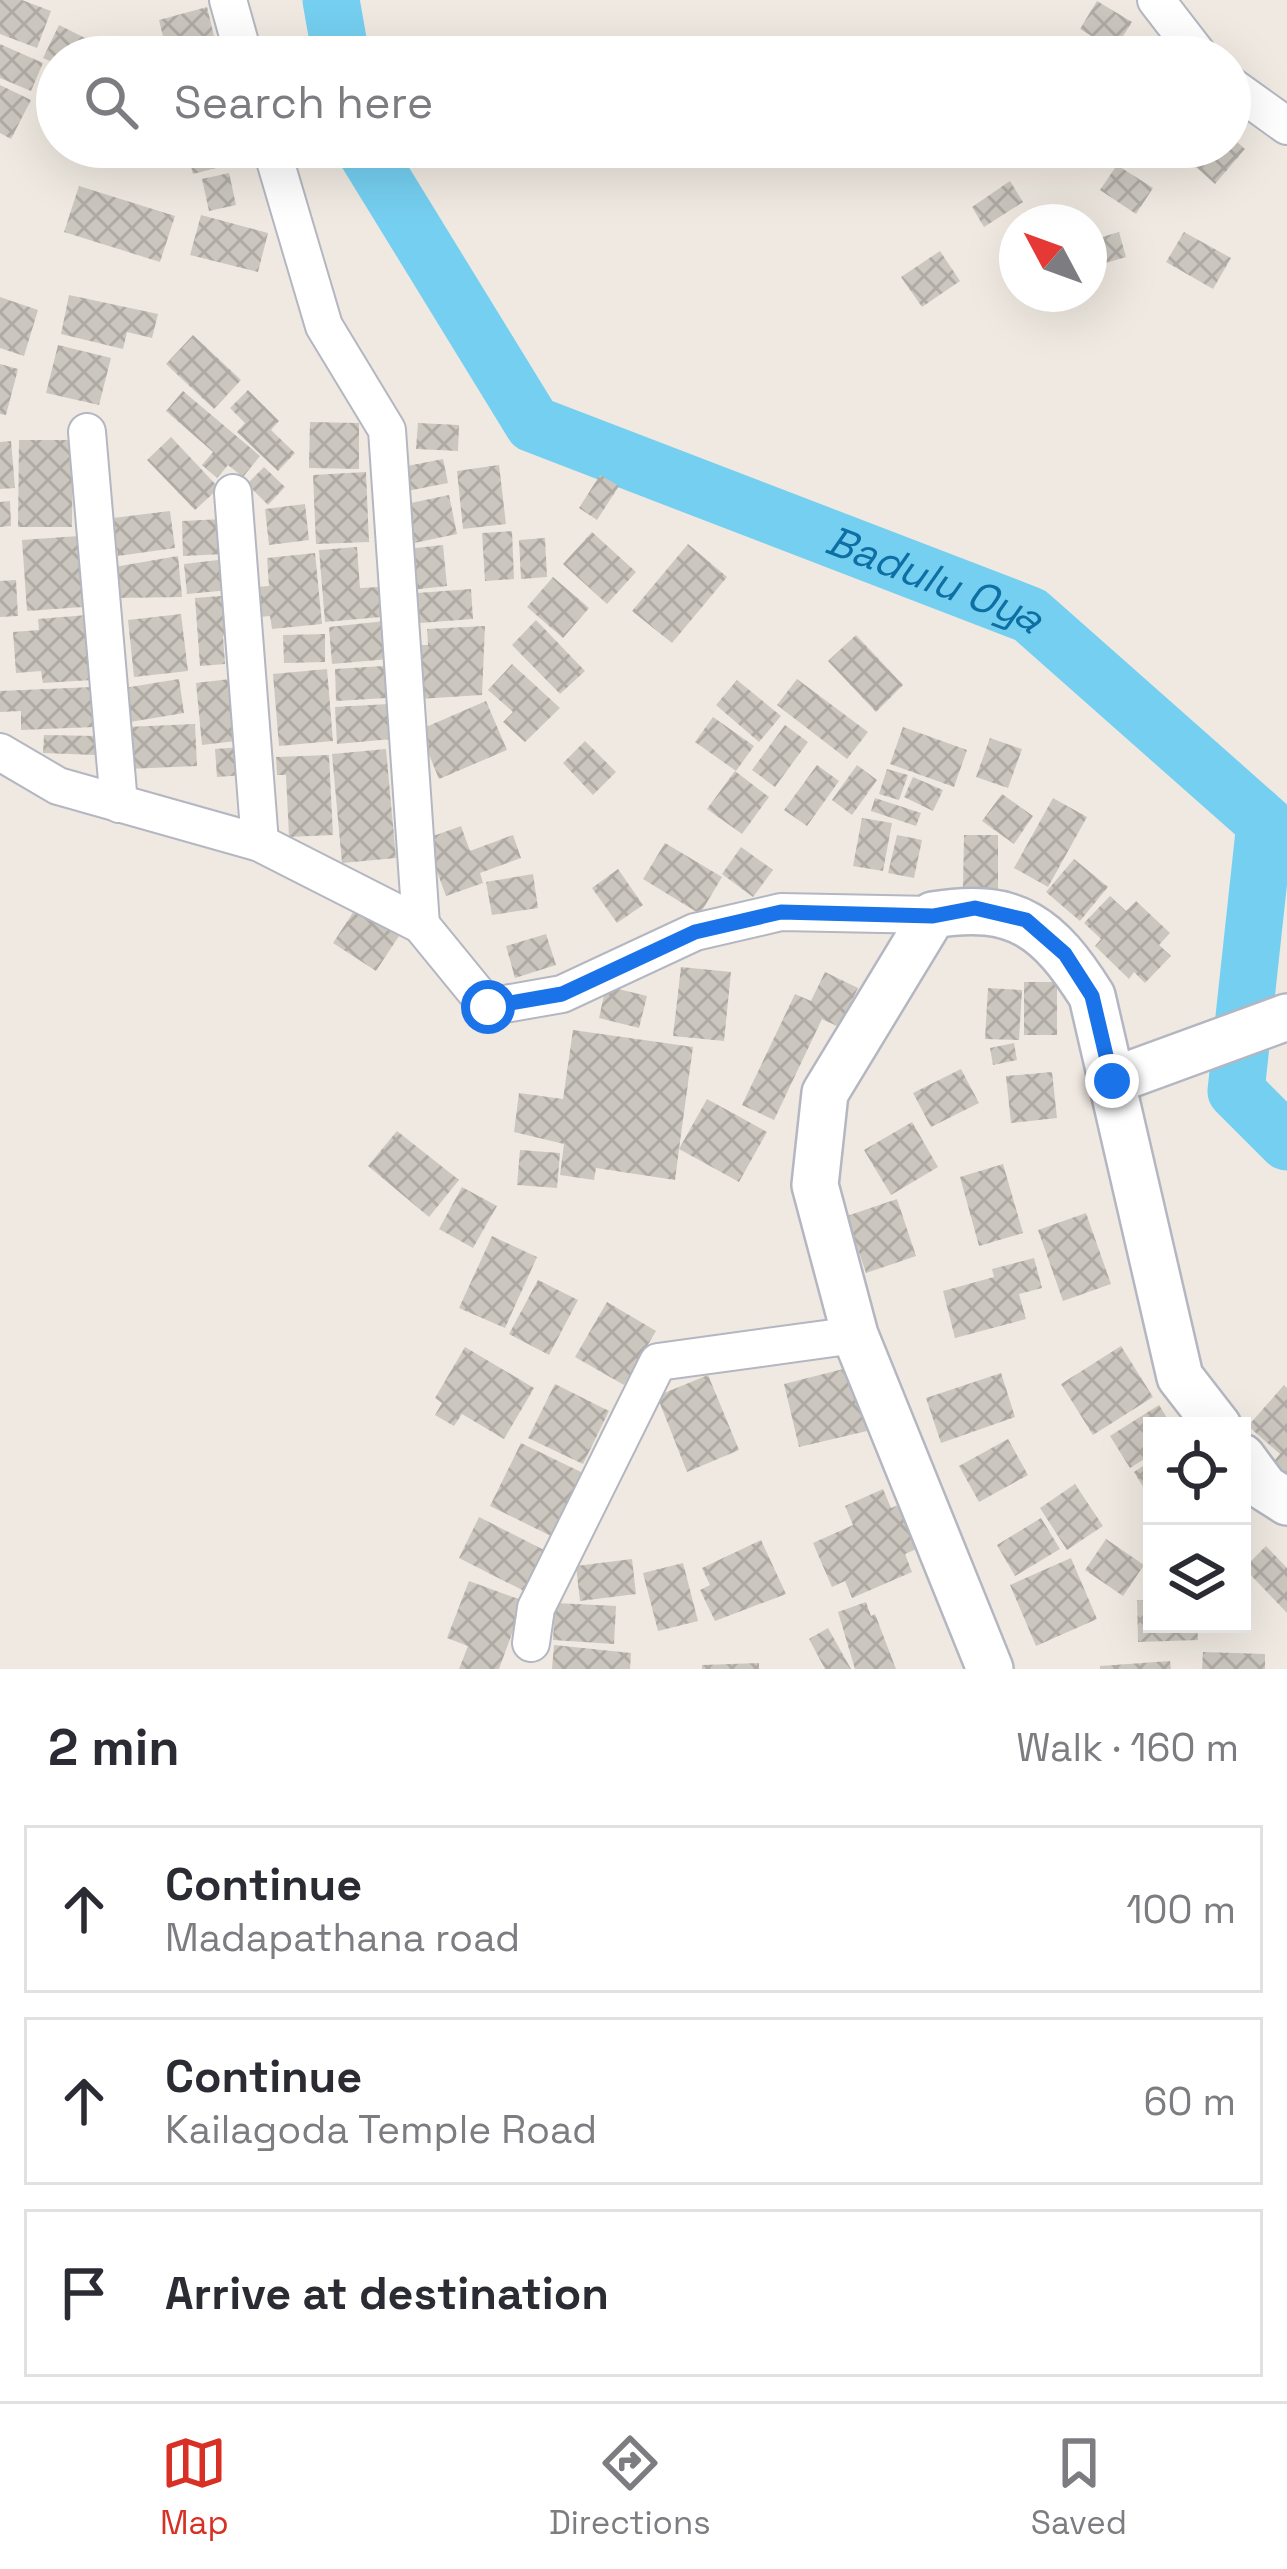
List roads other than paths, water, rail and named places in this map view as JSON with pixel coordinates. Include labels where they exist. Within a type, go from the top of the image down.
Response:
[{"type":"street","points":[[228,0],[238,36]]},
{"type":"street","points":[[1156,0],[1184,36]]},
{"type":"street","points":[[1251,100],[1287,126]]},
{"type":"street","points":[[277,168],[324,326],[386,430],[421,925]]},
{"type":"street","points":[[86,432],[118,804]]},
{"type":"street","points":[[233,493],[260,843]]},
{"type":"street","points":[[0,752],[58,786],[260,843],[421,925],[488,1007],[562,994],[695,932],[781,912],[933,916],[975,908],[1026,920],[1065,954],[1092,996],[1180,1377],[1211,1417]]},
{"type":"street","points":[[933,916],[825,1093],[815,1185],[855,1335],[990,1669]]},
{"type":"street","points":[[1112,1081],[1287,1017]]},
{"type":"street","points":[[531,1643],[536,1608],[658,1362],[855,1335]]},
{"type":"street","points":[[1251,1469],[1265,1487],[1287,1502]]},
{"type":"waterway","name":"Badulu Oya","points":[[331,0],[337,36]]},
{"type":"waterway","name":"Badulu Oya","points":[[376,168],[533,424],[1030,615],[1265,823],[1236,1091],[1287,1142]]}]
